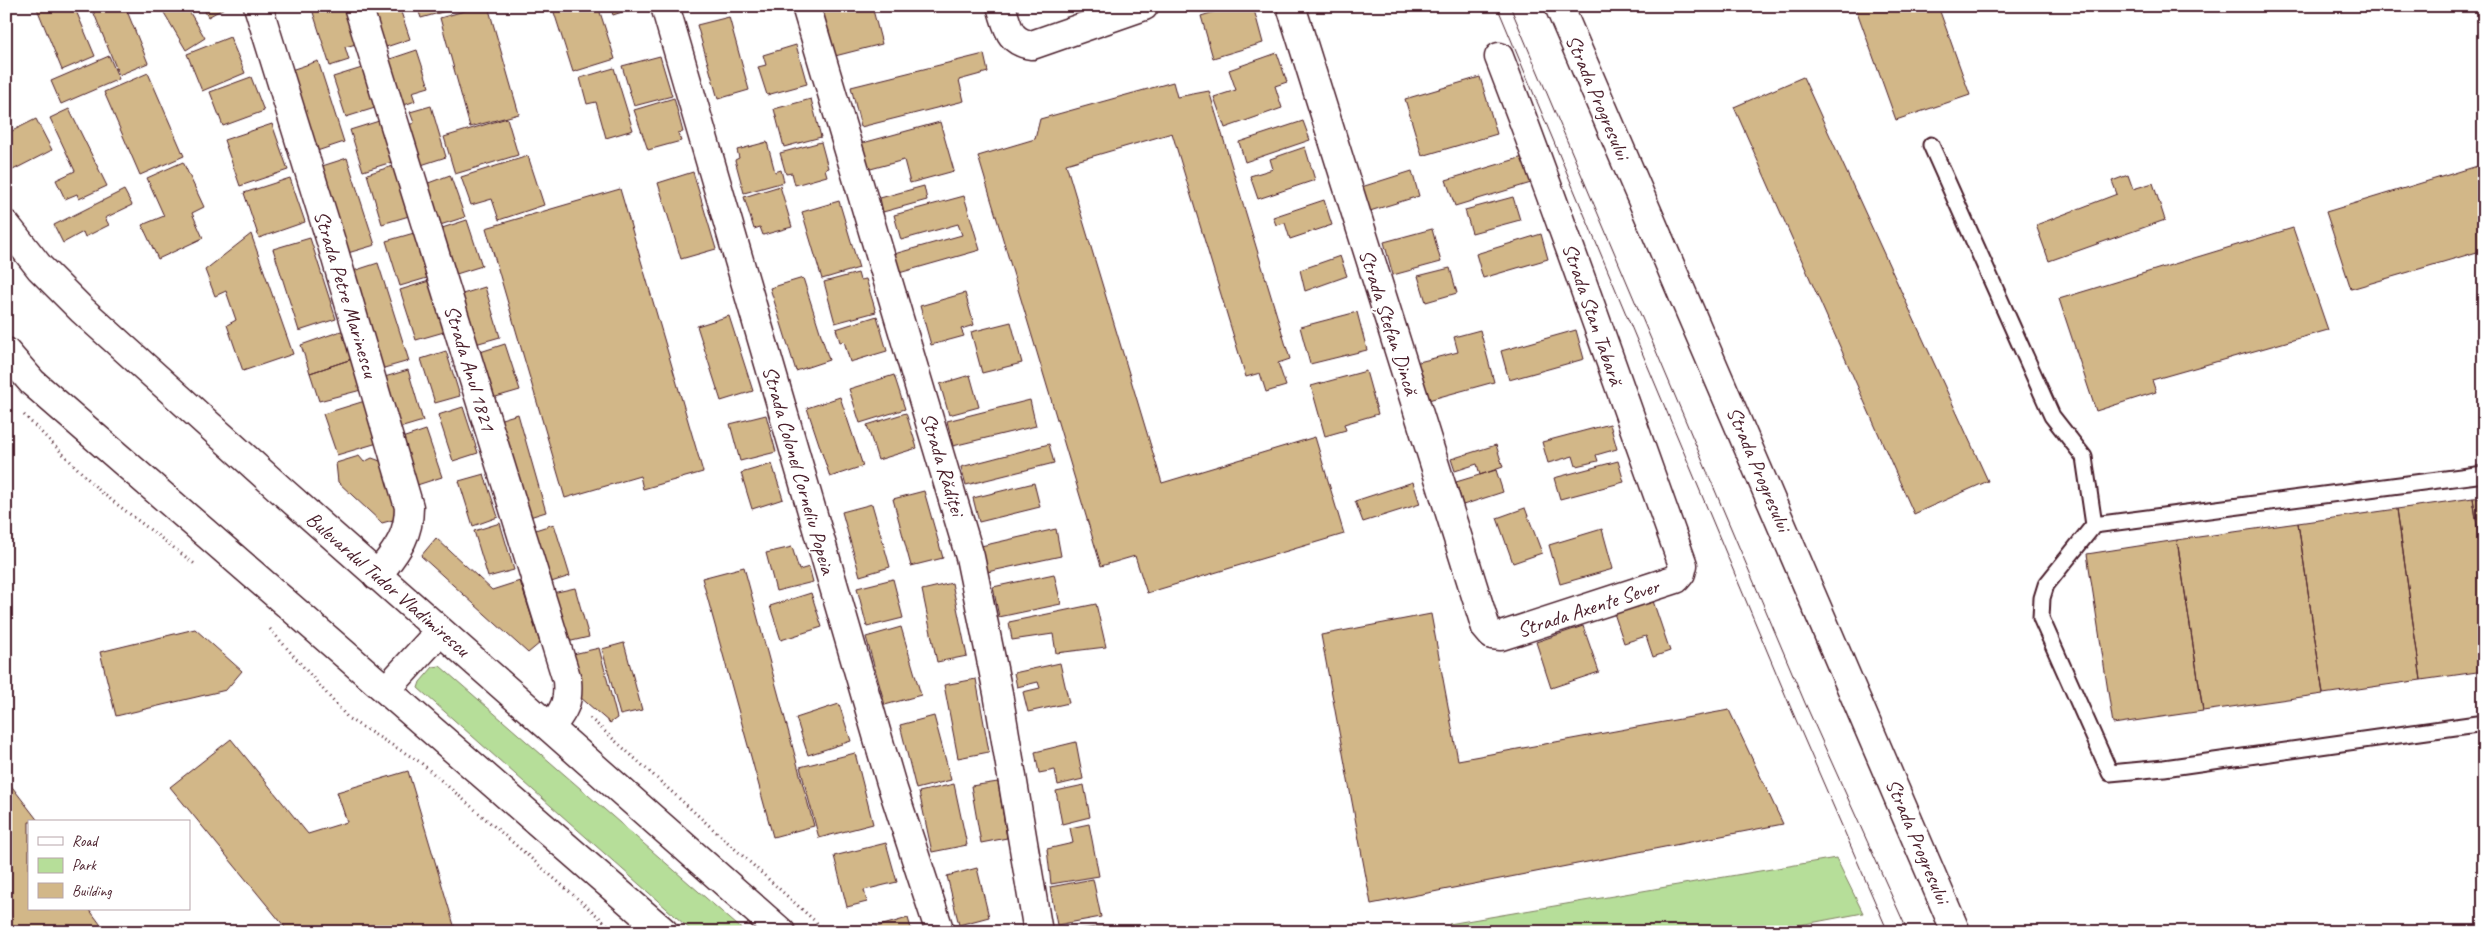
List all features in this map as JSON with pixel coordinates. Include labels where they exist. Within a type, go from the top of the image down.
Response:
[{"type":"street","name":"Strada Petre Marinescu","points":[[258,6],[333,248],[409,507],[409,524],[401,544],[377,576]]},
{"type":"street","name":"Strada Anul 1821","points":[[358,6],[567,680],[568,698]]},
{"type":"street","name":"Strada Colonel Corneliu Popeia","points":[[664,6],[888,774],[940,932]]},
{"type":"street","name":"Strada Rădiței","points":[[806,6],[970,557],[998,692],[1038,932]]},
{"type":"street","points":[[1001,6],[1013,38],[1022,44],[1032,45],[1144,6]]},
{"type":"street","name":"Strada Ștefan Dincă","points":[[1291,6],[1486,628],[1492,635]]},
{"type":"street","name":"Strada Progresului","points":[[1559,6],[1956,932]]},
{"type":"street","name":"Strada Stan Tabară","points":[[1499,57],[1552,192],[1576,270],[1683,565],[1681,573]]},
{"type":"street","name":"Bulevardul Tudor Vladimirescu","points":[[6,225],[40,268],[82,310],[377,576],[551,727],[781,932]]},
{"type":"street","points":[[6,352],[32,382],[664,932]]},
{"type":"street","name":"Strada Axente Sever","points":[[1492,635],[1501,636],[1676,580],[1681,573]]},
{"type":"street","points":[[387,689],[440,631]]},
{"type":"street","points":[[551,727],[562,712],[568,698]]},
{"type":"lane","points":[[1931,146],[2052,416],[2084,457],[2094,525]]},
{"type":"lane","points":[[2484,474],[2094,525],[2046,585],[2042,598],[2041,618],[2110,773],[2174,767],[2484,723]]},
{"type":"path","points":[[20,411],[101,492],[204,571]]},
{"type":"path","points":[[264,622],[349,720],[420,762],[616,932]]},
{"type":"path","points":[[568,698],[827,932]]},
{"type":"green space","points":[[440,666],[745,932],[693,932],[418,688],[420,682],[433,667]]},
{"type":"green space","points":[[1836,858],[1863,913],[1763,932],[1464,932],[1449,924]]},
{"type":"building","points":[[36,6],[74,6],[95,56],[62,70]]},
{"type":"building","points":[[91,6],[125,6],[148,63],[119,75]]},
{"type":"building","points":[[160,6],[186,6],[205,38],[186,50]]},
{"type":"building","points":[[202,6],[228,6],[208,17]]},
{"type":"building","points":[[311,6],[344,6],[356,44],[345,47],[349,60],[330,66]]},
{"type":"building","points":[[366,6],[399,6],[410,39],[380,49]]},
{"type":"building","points":[[417,6],[464,6],[421,18]]},
{"type":"building","points":[[481,6],[488,6],[519,114],[470,127],[440,18]]},
{"type":"building","points":[[552,6],[598,6],[615,59],[573,72]]},
{"type":"building","points":[[610,6],[637,6],[637,7],[613,15]]},
{"type":"building","points":[[821,6],[888,6],[873,10],[882,44],[835,56]]},
{"type":"building","points":[[1233,6],[1253,6],[1263,43],[1213,58],[1201,16]]},
{"type":"building","points":[[1855,6],[1938,6],[1970,95],[1896,120]]},
{"type":"building","points":[[729,17],[749,90],[718,99],[697,25]]},
{"type":"building","points":[[230,37],[245,73],[202,91],[187,54]]},
{"type":"building","points":[[796,45],[807,84],[767,95],[758,67],[766,65],[763,55]]},
{"type":"building","points":[[417,50],[429,87],[412,92],[415,101],[399,107],[384,61]]},
{"type":"building","points":[[1277,53],[1287,82],[1275,86],[1282,108],[1225,128],[1214,97],[1236,90],[1229,70]]},
{"type":"building","points":[[984,54],[988,72],[959,80],[964,101],[861,127],[851,87]]},
{"type":"building","points":[[109,56],[119,79],[61,104],[51,81]]},
{"type":"building","points":[[660,56],[672,96],[634,106],[622,66]]},
{"type":"building","points":[[318,61],[344,142],[311,153],[285,72]]},
{"type":"building","points":[[362,68],[375,108],[346,117],[333,77]]},
{"type":"building","points":[[614,68],[633,130],[606,138],[596,102],[587,104],[580,78]]},
{"type":"building","points":[[148,73],[184,156],[140,175],[104,92]]},
{"type":"building","points":[[251,77],[264,111],[223,126],[210,92]]},
{"type":"building","points":[[1480,77],[1497,134],[1422,156],[1405,99]]},
{"type":"building","points":[[1803,77],[1988,481],[1914,514],[1734,107]]},
{"type":"building","points":[[1173,82],[1177,97],[1209,91],[1290,359],[1278,363],[1286,386],[1266,392],[1260,373],[1246,377],[1172,133],[1066,164],[1162,483],[1315,437],[1344,534],[1147,593],[1135,556],[1101,566],[978,156],[1035,139],[1040,119]]},
{"type":"building","points":[[674,98],[683,132],[678,133],[681,141],[648,150],[634,110]]},
{"type":"building","points":[[811,99],[821,137],[784,147],[774,109]]},
{"type":"building","points":[[431,106],[446,157],[415,167],[403,127],[414,123],[410,112]]},
{"type":"building","points":[[69,109],[107,186],[79,199],[77,194],[65,199],[56,180],[75,171],[50,118]]},
{"type":"building","points":[[507,118],[518,155],[455,174],[444,137]]},
{"type":"building","points":[[36,119],[52,150],[11,171],[6,161],[6,134]]},
{"type":"building","points":[[379,121],[392,162],[363,171],[350,130]]},
{"type":"building","points":[[1303,121],[1310,140],[1245,162],[1239,142]]},
{"type":"building","points":[[940,122],[954,171],[910,183],[904,160],[867,170],[859,144]]},
{"type":"building","points":[[272,124],[288,170],[240,186],[224,140]]},
{"type":"building","points":[[767,142],[775,172],[781,170],[784,182],[744,193],[735,160],[739,158],[737,150]]},
{"type":"building","points":[[821,142],[828,168],[825,169],[827,176],[795,185],[792,173],[786,174],[780,153]]},
{"type":"building","points":[[1305,147],[1315,180],[1258,199],[1250,176],[1273,169],[1270,159]]},
{"type":"building","points":[[528,156],[544,205],[499,220],[492,199],[471,205],[461,177]]},
{"type":"building","points":[[1523,157],[1531,183],[1455,206],[1446,180]]},
{"type":"building","points":[[347,158],[375,245],[341,255],[313,169]]},
{"type":"building","points":[[183,162],[204,207],[192,213],[203,238],[158,259],[142,225],[164,216],[147,178]]},
{"type":"building","points":[[2484,164],[2484,250],[2351,289],[2326,212]]},
{"type":"building","points":[[393,166],[409,216],[382,224],[367,174]]},
{"type":"building","points":[[1412,171],[1419,196],[1360,214],[1352,190]]},
{"type":"building","points":[[693,172],[716,249],[681,259],[658,183]]},
{"type":"building","points":[[450,175],[465,217],[437,226],[423,185]]},
{"type":"building","points":[[2128,175],[2133,189],[2153,183],[2165,220],[2049,261],[2036,225],[2117,194],[2112,181]]},
{"type":"building","points":[[290,178],[305,222],[259,238],[244,193]]},
{"type":"building","points":[[780,186],[792,227],[763,235],[760,227],[754,229],[744,197]]},
{"type":"building","points":[[924,186],[927,200],[883,212],[880,198]]},
{"type":"building","points":[[620,189],[703,472],[643,489],[640,476],[565,498],[486,228]]},
{"type":"building","points":[[124,190],[132,205],[105,218],[109,225],[85,237],[83,232],[63,243],[54,225]]},
{"type":"building","points":[[964,196],[980,250],[899,273],[894,254],[962,235],[958,224],[901,240],[894,215]]},
{"type":"building","points":[[1513,197],[1520,220],[1472,233],[1465,210]]},
{"type":"building","points":[[1324,200],[1332,225],[1290,239],[1285,223],[1276,225],[1273,217]]},
{"type":"building","points":[[839,201],[859,268],[822,279],[802,212]]},
{"type":"building","points":[[467,220],[482,266],[453,275],[439,229]]},
{"type":"building","points":[[2293,228],[2328,330],[2152,380],[2156,392],[2096,411],[2059,299]]},
{"type":"building","points":[[1432,229],[1441,262],[1393,275],[1384,242]]},
{"type":"building","points":[[414,233],[427,278],[400,286],[386,241]]},
{"type":"building","points":[[251,234],[293,354],[243,371],[227,325],[236,320],[226,291],[215,296],[205,270]]},
{"type":"building","points":[[1541,234],[1548,259],[1483,278],[1476,254]]},
{"type":"building","points":[[310,238],[336,319],[299,331],[273,249]]},
{"type":"building","points":[[1340,256],[1347,276],[1305,291],[1300,270]]},
{"type":"building","points":[[378,263],[409,361],[377,370],[347,273]]},
{"type":"building","points":[[1450,268],[1457,293],[1426,302],[1418,276]]},
{"type":"building","points":[[858,273],[860,280],[866,279],[876,312],[835,323],[824,282]]},
{"type":"building","points":[[803,278],[829,360],[796,371],[770,288]]},
{"type":"building","points":[[429,281],[444,332],[416,340],[400,290]]},
{"type":"building","points":[[485,287],[500,337],[472,345],[456,296]]},
{"type":"building","points":[[965,293],[974,325],[961,329],[964,336],[931,345],[920,306]]},
{"type":"building","points":[[1357,312],[1367,350],[1310,364],[1300,327]]},
{"type":"building","points":[[729,316],[753,391],[721,401],[697,326]]},
{"type":"building","points":[[877,316],[887,351],[850,362],[844,341],[840,342],[836,329]]},
{"type":"building","points":[[1011,322],[1022,363],[982,373],[971,332]]},
{"type":"building","points":[[344,330],[355,358],[310,373],[301,345]]},
{"type":"building","points":[[1480,330],[1494,382],[1421,402],[1411,364],[1458,352],[1454,337]]},
{"type":"building","points":[[1576,330],[1584,359],[1509,380],[1501,351]]},
{"type":"building","points":[[505,344],[520,390],[489,399],[474,354]]},
{"type":"building","points":[[446,351],[460,396],[435,403],[421,359]]},
{"type":"building","points":[[355,358],[365,389],[319,401],[310,373]]},
{"type":"building","points":[[408,370],[423,421],[393,430],[378,379]]},
{"type":"building","points":[[1366,371],[1378,414],[1344,424],[1346,430],[1325,436],[1311,386]]},
{"type":"building","points":[[894,375],[905,409],[860,423],[849,389]]},
{"type":"building","points":[[970,375],[979,407],[949,415],[940,384]]},
{"type":"building","points":[[840,397],[863,466],[830,477],[807,408]]},
{"type":"building","points":[[368,400],[381,442],[337,455],[323,414]]},
{"type":"building","points":[[1030,400],[1036,426],[953,446],[947,421]]},
{"type":"building","points":[[463,407],[478,453],[453,461],[438,415]]},
{"type":"building","points":[[906,413],[917,448],[878,460],[867,425]]},
{"type":"building","points":[[518,414],[546,512],[523,519],[495,421]]},
{"type":"building","points":[[766,415],[776,452],[740,461],[730,424]]},
{"type":"building","points":[[1610,424],[1617,449],[1596,455],[1598,461],[1576,466],[1573,456],[1548,463],[1542,442]]},
{"type":"building","points":[[426,430],[442,477],[411,487],[396,440]]},
{"type":"building","points":[[1049,444],[1054,463],[966,485],[961,467]]},
{"type":"building","points":[[1496,445],[1503,467],[1480,475],[1477,464],[1455,471],[1451,459]]},
{"type":"building","points":[[359,456],[364,462],[372,458],[383,462],[398,506],[393,520],[382,523],[338,482],[336,463]]},
{"type":"building","points":[[1618,461],[1624,482],[1560,499],[1554,478]]},
{"type":"building","points":[[772,464],[783,499],[752,509],[741,473]]},
{"type":"building","points":[[1496,470],[1503,492],[1463,505],[1456,482]]},
{"type":"building","points":[[484,474],[498,517],[473,526],[459,481]]},
{"type":"building","points":[[1413,482],[1420,504],[1363,522],[1355,501]]},
{"type":"building","points":[[1034,483],[1040,507],[979,522],[973,498]]},
{"type":"building","points":[[924,491],[943,558],[911,566],[893,499]]},
{"type":"building","points":[[2484,497],[2484,573],[2473,498]]},
{"type":"building","points":[[2473,498],[2484,573],[2484,671],[2421,680],[2397,509]]},
{"type":"building","points":[[872,504],[890,567],[860,576],[842,512]]},
{"type":"building","points":[[1525,508],[1542,553],[1513,563],[1497,518]]},
{"type":"building","points":[[2397,509],[2421,680],[2323,694],[2298,523]]},
{"type":"building","points":[[500,523],[514,570],[488,577],[474,531]]},
{"type":"building","points":[[2298,523],[2323,694],[2203,711],[2177,540]]},
{"type":"building","points":[[554,524],[570,576],[545,584],[529,532]]},
{"type":"building","points":[[1056,529],[1061,556],[987,572],[981,546]]},
{"type":"building","points":[[1602,529],[1613,569],[1560,584],[1549,545]]},
{"type":"building","points":[[436,538],[492,590],[520,581],[540,643],[528,653],[421,556]]},
{"type":"building","points":[[2177,540],[2203,711],[2113,724],[2087,554]]},
{"type":"building","points":[[792,547],[799,570],[809,567],[813,582],[776,591],[766,553]]},
{"type":"building","points":[[744,567],[814,826],[773,837],[702,578]]},
{"type":"building","points":[[1054,574],[1061,604],[999,617],[993,587]]},
{"type":"building","points":[[893,579],[903,618],[867,627],[857,588]]},
{"type":"building","points":[[952,583],[967,656],[937,662],[922,590]]},
{"type":"building","points":[[575,588],[589,637],[563,643],[548,594]]},
{"type":"building","points":[[811,593],[822,627],[781,640],[770,606]]},
{"type":"building","points":[[1652,598],[1670,651],[1653,657],[1646,636],[1624,643],[1613,610]]},
{"type":"building","points":[[1096,604],[1106,647],[1056,653],[1053,634],[1012,640],[1009,622]]},
{"type":"building","points":[[1431,614],[1458,760],[1729,710],[1783,824],[1371,904],[1321,635]]},
{"type":"building","points":[[1583,626],[1599,672],[1551,688],[1536,642]]},
{"type":"building","points":[[901,627],[921,695],[885,705],[866,637]]},
{"type":"building","points":[[195,629],[242,671],[226,690],[116,716],[100,652]]},
{"type":"building","points":[[624,643],[642,710],[620,715],[602,649]]},
{"type":"building","points":[[599,648],[617,718],[610,723],[580,697],[569,655]]},
{"type":"building","points":[[1060,663],[1069,703],[1028,712],[1023,692],[1040,688],[1038,682],[1017,687],[1014,673]]},
{"type":"building","points":[[976,679],[989,752],[958,758],[944,685]]},
{"type":"building","points":[[839,704],[851,741],[808,755],[796,718]]},
{"type":"building","points":[[934,716],[951,780],[916,789],[900,725]]},
{"type":"building","points":[[231,739],[308,834],[347,822],[337,792],[408,771],[456,932],[289,932],[170,787]]},
{"type":"building","points":[[1076,742],[1083,779],[1058,785],[1055,770],[1039,773],[1035,752]]},
{"type":"building","points":[[855,753],[873,824],[819,838],[800,767]]},
{"type":"building","points":[[6,779],[37,820],[28,820],[28,910],[90,910],[106,932],[6,932]]},
{"type":"building","points":[[998,782],[1007,838],[981,843],[971,786]]},
{"type":"building","points":[[954,784],[967,845],[932,852],[919,792]]},
{"type":"building","points":[[1084,785],[1090,817],[1062,824],[1056,791]]},
{"type":"building","points":[[1089,824],[1099,876],[1051,884],[1047,849],[1073,843],[1070,828]]},
{"type":"building","points":[[886,843],[897,882],[864,890],[867,902],[847,907],[834,856]]},
{"type":"building","points":[[977,868],[989,917],[959,925],[947,876]]},
{"type":"building","points":[[1093,879],[1101,917],[1057,925],[1050,887]]},
{"type":"building","points":[[908,918],[912,932],[865,932],[865,930]]},
{"type":"building","points":[[1103,926],[1104,932],[1062,932]]},
{"type":"tram line","points":[[1497,6],[1793,713],[1888,932]]},
{"type":"tram line","points":[[1510,6],[1805,703],[1908,932]]}]
